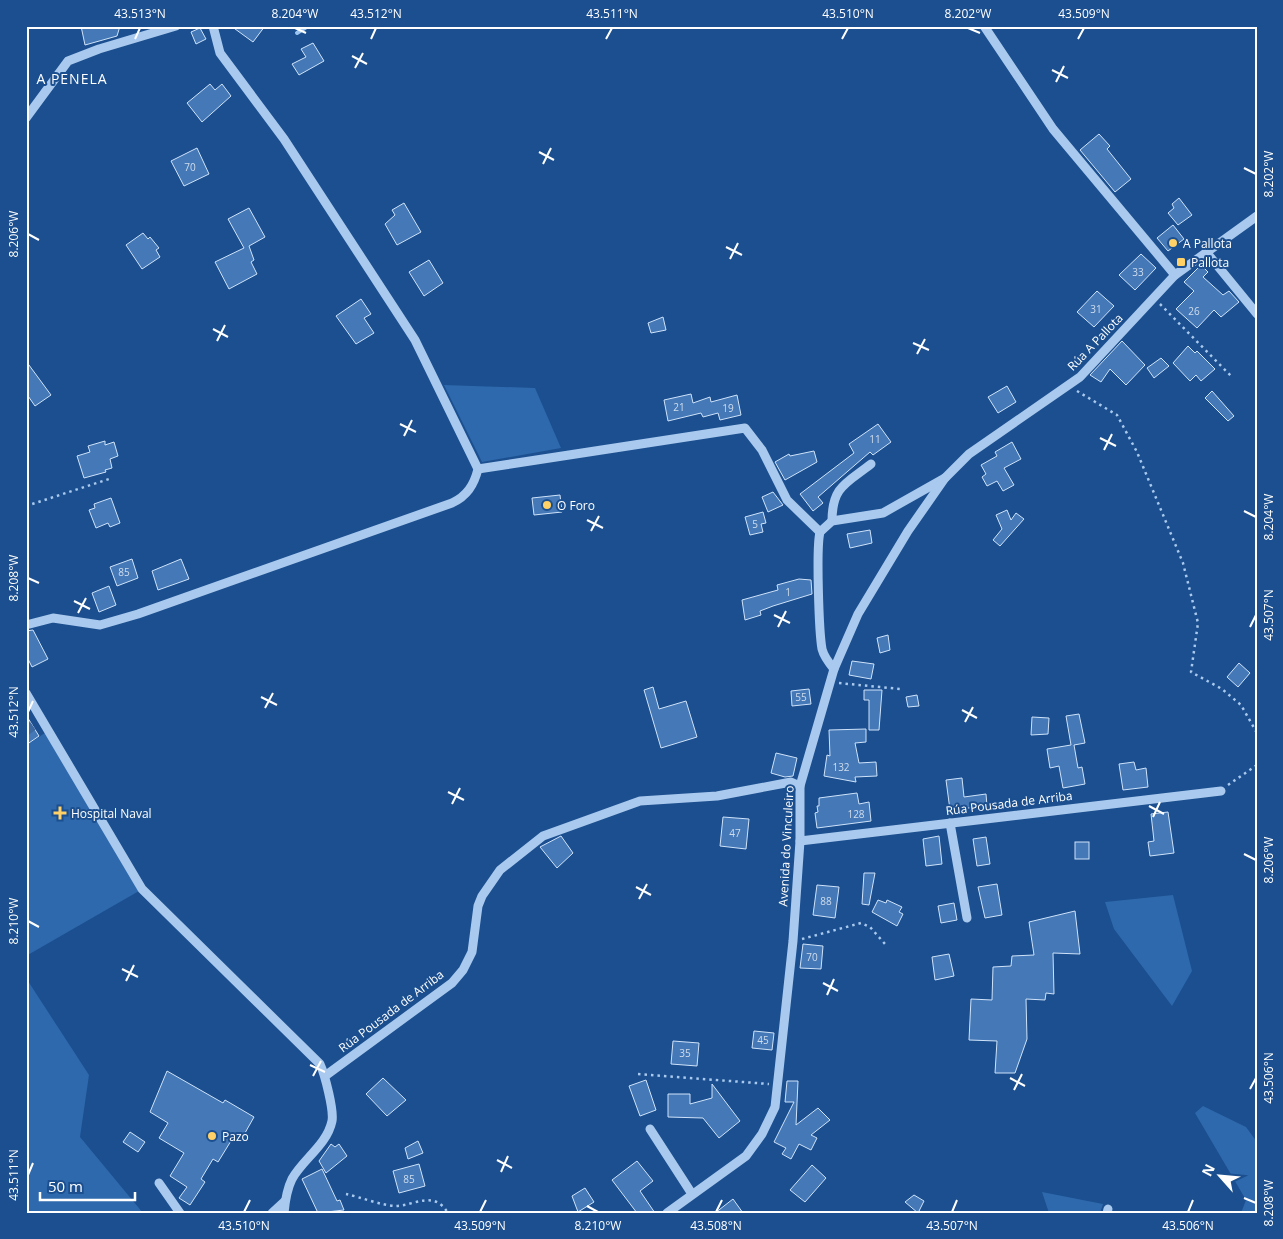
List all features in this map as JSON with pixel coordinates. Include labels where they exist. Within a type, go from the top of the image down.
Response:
[{"type":"street","points":[[26,118],[68,61],[99,49],[176,26]]},
{"type":"street","points":[[26,625],[53,618],[100,625],[138,614],[452,504],[464,497],[475,480],[478,469],[415,340],[284,139],[220,53],[213,26]]},
{"type":"street","points":[[984,26],[1053,129],[1175,276]]},
{"type":"street","name":"Rúa A Pallota","points":[[945,478],[969,454],[1080,377],[1175,276],[1257,216]]},
{"type":"street","points":[[1207,253],[1257,314]]},
{"type":"street","points":[[478,469],[746,428],[762,450],[787,500],[820,532]]},
{"type":"street","points":[[832,521],[834,496],[843,486],[872,464]]},
{"type":"street","points":[[834,669],[825,657],[821,640],[818,562],[820,532],[832,521],[883,513],[945,478]]},
{"type":"street","name":"Avenida do Vinculeiro","points":[[667,1213],[746,1156],[762,1134],[775,1107],[779,1085],[793,941],[800,841],[800,786],[834,669],[858,614],[908,531],[945,478]]},
{"type":"street","points":[[26,693],[142,889],[320,1064],[325,1076],[332,1121],[322,1143],[292,1178],[285,1201],[284,1213]]},
{"type":"street","points":[[33,726],[42,720]]},
{"type":"street","name":"Rúa Pousada de Arriba","points":[[325,1076],[452,983],[472,952],[478,906],[482,896],[500,870],[543,836],[640,801],[717,796],[791,782],[800,786]]},
{"type":"street","name":"Rúa Pousada de Arriba","points":[[800,841],[1221,790]]},
{"type":"street","points":[[950,823],[967,918]]},
{"type":"street","points":[[650,1130],[692,1194]]},
{"type":"street","points":[[159,1184],[180,1213]]},
{"type":"street","points":[[272,1213],[285,1201]]},
{"type":"street","points":[[676,1205],[683,1213]]},
{"type":"path","points":[[1154,298],[1233,378]]},
{"type":"path","points":[[1068,385],[1117,415],[1141,460],[1183,563],[1198,623],[1191,672],[1222,689],[1241,704],[1257,733]]},
{"type":"path","points":[[26,506],[112,478]]},
{"type":"path","points":[[830,682],[900,689]]},
{"type":"path","points":[[1221,790],[1257,765]]},
{"type":"path","points":[[793,941],[861,923],[870,927],[885,944]]},
{"type":"path","points":[[638,1074],[779,1085]]},
{"type":"path","points":[[346,1194],[395,1206],[423,1199],[436,1201],[448,1213]]},
{"type":"shaded area","points":[[444,385],[535,388],[561,448],[482,462]]},
{"type":"shaded area","name":"Hospital Naval","points":[[45,733],[139,891],[26,956],[26,742],[28,744]]},
{"type":"shaded area","points":[[1173,895],[1192,971],[1172,1006],[1114,929],[1105,902]]},
{"type":"shaded area","points":[[26,978],[89,1075],[80,1137],[143,1213],[26,1213]]},
{"type":"shaded area","points":[[1203,1106],[1246,1127],[1257,1142],[1257,1211],[1241,1213],[1246,1200],[1195,1113]]},
{"type":"shaded area","points":[[1042,1192],[1103,1204],[1100,1213],[1049,1213]]},
{"type":"building","points":[[81,26],[120,26],[117,36],[85,45]]},
{"type":"building","points":[[231,26],[265,26],[253,42]]},
{"type":"building","points":[[200,28],[206,39],[196,44],[191,32]]},
{"type":"building","points":[[313,43],[324,61],[299,75],[292,64],[306,57],[301,49]]},
{"type":"building","points":[[210,84],[215,90],[222,84],[231,96],[202,122],[187,103]]},
{"type":"building","points":[[1099,134],[1110,146],[1107,149],[1131,179],[1115,192],[1080,150]]},
{"type":"building","points":[[197,148],[209,174],[184,186],[171,161]]},
{"type":"building","points":[[1179,198],[1192,215],[1178,225],[1168,213],[1174,208],[1172,204]]},
{"type":"building","points":[[404,203],[421,232],[397,245],[385,224],[395,215],[392,210]]},
{"type":"building","points":[[249,208],[265,237],[249,246],[254,260],[251,262],[257,274],[229,289],[215,262],[244,248],[228,219]]},
{"type":"building","points":[[1173,225],[1184,239],[1168,251],[1157,238]]},
{"type":"building","points":[[143,233],[148,239],[150,237],[159,248],[156,250],[160,257],[142,269],[126,245]]},
{"type":"building","points":[[1141,254],[1156,268],[1135,290],[1119,275]]},
{"type":"building","points":[[429,260],[443,283],[424,296],[409,272]]},
{"type":"building","points":[[1201,265],[1208,272],[1203,277],[1223,295],[1229,291],[1239,302],[1221,317],[1214,310],[1197,328],[1176,309],[1194,291],[1184,282]]},
{"type":"building","points":[[1097,291],[1114,306],[1094,327],[1077,312]]},
{"type":"building","points":[[361,299],[371,314],[364,318],[374,333],[356,344],[336,316]]},
{"type":"building","points":[[663,317],[666,330],[651,333],[648,323]]},
{"type":"building","points":[[1122,341],[1145,365],[1126,385],[1110,369],[1101,382],[1090,375]]},
{"type":"building","points":[[1188,346],[1195,353],[1197,351],[1215,369],[1201,381],[1196,375],[1190,381],[1173,363]]},
{"type":"building","points":[[1161,358],[1169,366],[1154,378],[1147,368]]},
{"type":"building","points":[[26,361],[51,395],[35,406],[26,393]]},
{"type":"building","points":[[1007,386],[1016,402],[998,413],[988,397]]},
{"type":"building","points":[[1212,391],[1234,416],[1228,421],[1205,398]]},
{"type":"building","points":[[691,394],[693,403],[710,397],[711,402],[737,395],[741,415],[720,420],[718,413],[703,417],[701,413],[668,421],[664,400]]},
{"type":"building","points":[[878,424],[891,442],[873,455],[870,452],[818,497],[823,503],[813,511],[800,494],[854,453],[849,444]]},
{"type":"building","points":[[105,441],[105,445],[114,442],[118,456],[110,459],[112,468],[105,470],[106,472],[84,478],[77,456],[90,452],[88,446]]},
{"type":"building","points":[[1012,442],[1021,459],[1004,468],[1014,485],[1003,491],[997,481],[987,486],[982,477],[986,474],[981,465],[997,456],[995,452]]},
{"type":"building","points":[[814,451],[817,462],[785,480],[775,462],[789,454],[790,456]]},
{"type":"building","points":[[773,492],[783,505],[768,512],[762,497]]},
{"type":"building","name":"O Foro","points":[[560,495],[562,512],[534,515],[532,498]]},
{"type":"building","points":[[111,498],[120,523],[110,527],[108,523],[96,528],[89,510],[95,508],[94,504]]},
{"type":"building","points":[[1007,510],[1011,520],[1016,513],[1024,519],[1000,546],[993,540],[1002,529],[996,515]]},
{"type":"building","points":[[763,512],[766,523],[761,524],[763,532],[750,535],[745,517]]},
{"type":"building","points":[[870,530],[872,543],[850,548],[847,534]]},
{"type":"building","points":[[132,559],[138,578],[117,586],[110,567]]},
{"type":"building","points":[[181,559],[189,579],[158,590],[152,571]]},
{"type":"building","points":[[799,579],[811,580],[812,594],[760,611],[761,615],[745,620],[742,600],[778,590],[777,585]]},
{"type":"building","points":[[109,586],[116,605],[99,612],[92,593]]},
{"type":"building","points":[[33,630],[48,659],[32,667],[26,655],[26,631]]},
{"type":"building","points":[[888,635],[890,650],[880,653],[877,638]]},
{"type":"building","points":[[852,661],[874,664],[871,679],[849,675]]},
{"type":"building","points":[[1239,663],[1250,673],[1238,687],[1227,677]]},
{"type":"building","points":[[653,687],[659,709],[686,701],[697,737],[661,748],[644,690]]},
{"type":"building","points":[[809,689],[811,704],[792,706],[791,691]]},
{"type":"building","points":[[864,690],[882,690],[879,730],[869,730],[869,700],[864,700]]},
{"type":"building","points":[[917,695],[919,706],[908,707],[906,697]]},
{"type":"building","points":[[1079,714],[1085,743],[1074,745],[1078,768],[1082,767],[1085,784],[1063,788],[1059,766],[1050,768],[1047,749],[1071,745],[1066,716]]},
{"type":"building","points":[[26,715],[39,736],[26,745]]},
{"type":"building","points":[[1032,717],[1049,718],[1048,734],[1031,735]]},
{"type":"building","points":[[866,729],[866,742],[855,743],[859,763],[876,762],[877,776],[855,777],[856,782],[824,776],[827,755],[830,756],[829,730]]},
{"type":"building","points":[[776,753],[797,758],[793,776],[785,777],[771,773]]},
{"type":"building","points":[[1134,762],[1136,770],[1146,768],[1148,787],[1123,790],[1119,764]]},
{"type":"building","points":[[962,778],[964,797],[986,794],[987,806],[950,810],[946,780]]},
{"type":"building","points":[[857,793],[859,804],[869,802],[871,821],[817,828],[815,813],[818,812],[819,798]]},
{"type":"building","points":[[1168,812],[1174,853],[1150,856],[1148,842],[1154,841],[1151,814]]},
{"type":"building","points":[[723,817],[749,819],[746,849],[720,846]]},
{"type":"building","points":[[561,836],[573,853],[557,868],[540,847]]},
{"type":"building","points":[[939,836],[942,864],[926,866],[923,839]]},
{"type":"building","points":[[986,837],[990,864],[977,866],[973,839]]},
{"type":"building","points":[[1075,842],[1089,842],[1089,859],[1075,859]]},
{"type":"building","points":[[864,873],[875,873],[869,905],[862,904]]},
{"type":"building","points":[[997,884],[1002,915],[985,918],[978,887]]},
{"type":"building","points":[[817,885],[839,887],[835,918],[813,915]]},
{"type":"building","points":[[878,900],[886,903],[887,900],[902,907],[899,912],[903,914],[897,926],[872,912]]},
{"type":"building","points":[[954,903],[957,920],[941,923],[938,906]]},
{"type":"building","points":[[1075,911],[1080,954],[1053,953],[1054,994],[1046,993],[1045,1000],[1026,999],[1027,1039],[1015,1073],[995,1073],[997,1041],[969,1040],[971,999],[992,1000],[993,967],[1011,966],[1012,956],[1034,955],[1029,922]]},
{"type":"building","points":[[803,944],[823,946],[821,969],[800,968]]},
{"type":"building","points":[[949,954],[954,976],[935,980],[932,957]]},
{"type":"building","points":[[754,1031],[774,1033],[772,1050],[752,1048]]},
{"type":"building","points":[[673,1041],[699,1043],[697,1066],[671,1064]]},
{"type":"building","points":[[167,1071],[223,1103],[225,1100],[254,1117],[241,1140],[234,1136],[218,1162],[213,1159],[201,1179],[205,1182],[190,1205],[179,1198],[187,1187],[170,1176],[184,1153],[159,1138],[168,1123],[150,1112]]},
{"type":"building","points":[[383,1078],[406,1100],[387,1116],[366,1094]]},
{"type":"building","points":[[646,1080],[656,1110],[640,1116],[629,1086]]},
{"type":"building","points":[[787,1081],[798,1081],[796,1125],[818,1108],[830,1120],[811,1135],[817,1138],[811,1150],[799,1144],[791,1159],[782,1154],[786,1148],[774,1142],[794,1102],[785,1102]]},
{"type":"building","points":[[712,1084],[740,1121],[719,1138],[703,1118],[668,1117],[668,1094],[690,1094],[690,1104],[712,1098]]},
{"type":"building","points":[[130,1132],[145,1142],[138,1152],[123,1142]]},
{"type":"building","points":[[418,1141],[423,1153],[408,1159],[405,1148]]},
{"type":"building","points":[[331,1144],[335,1147],[339,1144],[347,1156],[326,1173],[319,1161]]},
{"type":"building","points":[[637,1161],[653,1181],[640,1191],[655,1213],[637,1213],[612,1180]]},
{"type":"building","points":[[419,1164],[425,1186],[399,1193],[393,1171]]},
{"type":"building","points":[[812,1165],[826,1178],[805,1202],[790,1190]]},
{"type":"building","points":[[322,1169],[337,1201],[340,1200],[344,1210],[318,1213],[302,1179]]},
{"type":"building","points":[[585,1188],[594,1202],[578,1212],[572,1196]]},
{"type":"building","points":[[914,1195],[924,1201],[918,1213],[905,1202]]},
{"type":"building","points":[[733,1199],[743,1213],[715,1213]]},
{"type":"waterway","points":[[297,33],[308,26]]},
{"type":"tunnel","points":[[26,731],[33,726]]},
{"type":"place","name":"A Pallota","points":[[1173,243]]},
{"type":"place","name":"Pallota","points":[[1181,262]]},
{"type":"place","name":"O Foro","points":[[547,505]]},
{"type":"place","name":"Hospital Naval","points":[[60,813]]},
{"type":"place","name":"Pazo","points":[[212,1136]]},
{"type":"district","name":"A PENELA","points":[[72,78]]}]
